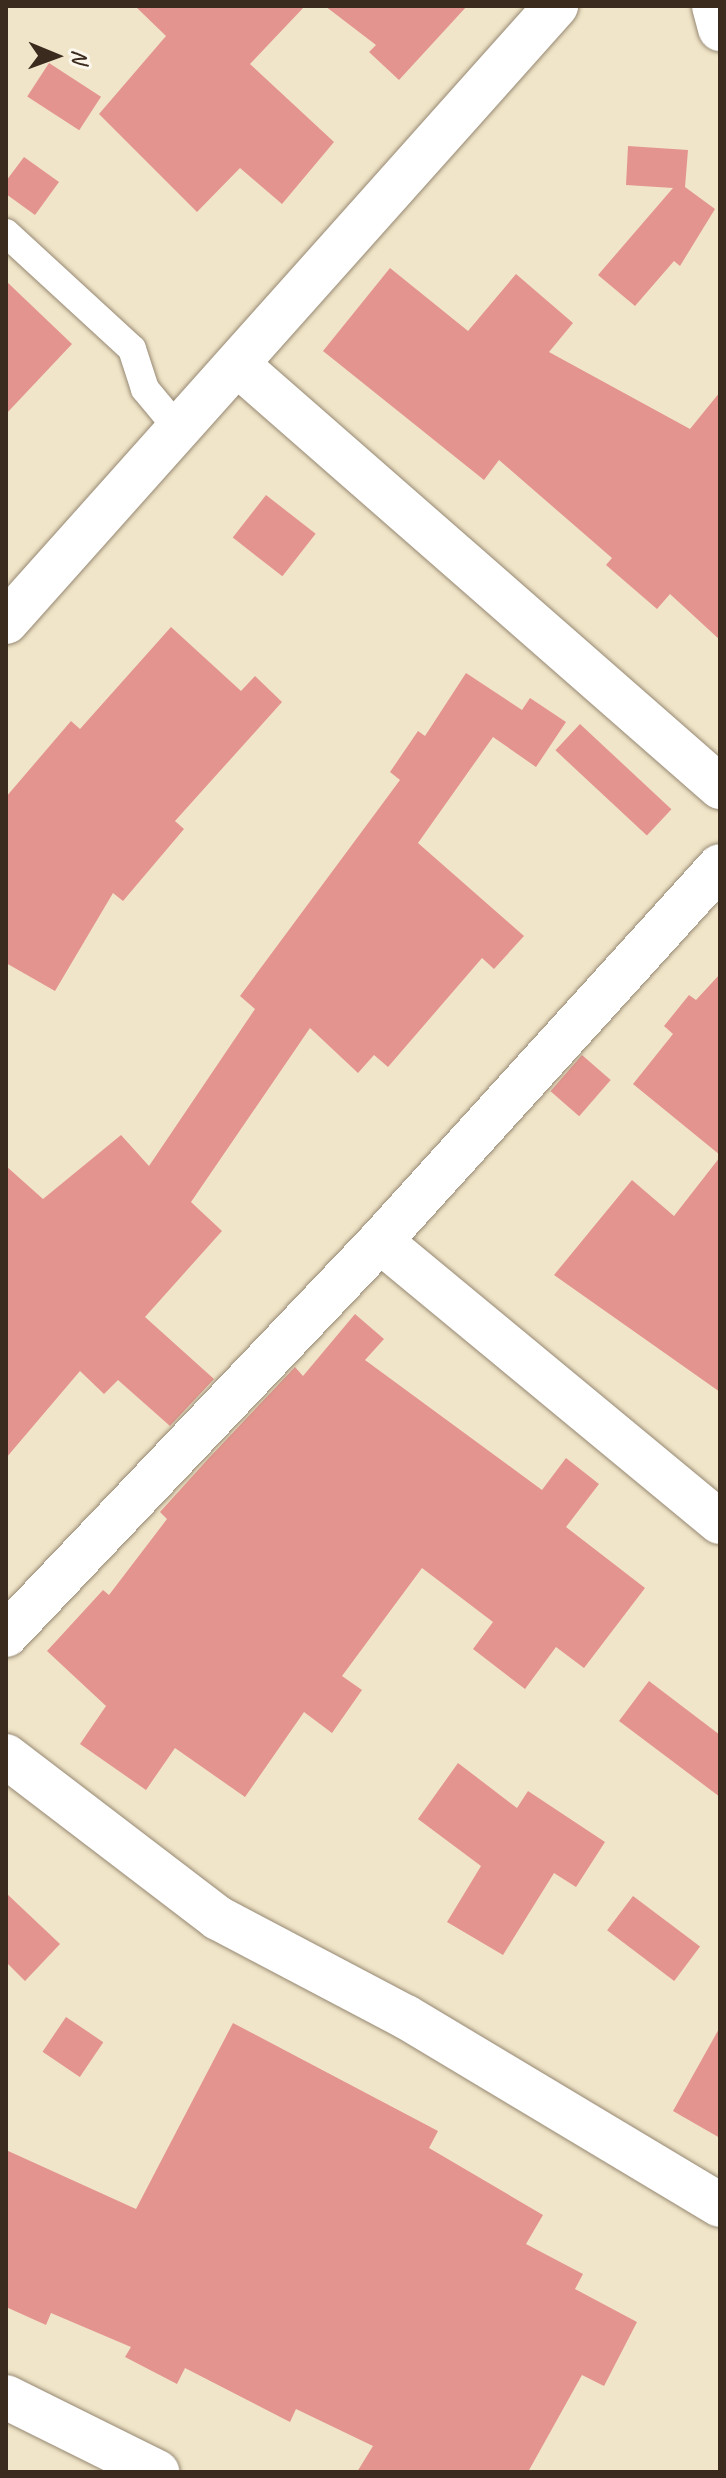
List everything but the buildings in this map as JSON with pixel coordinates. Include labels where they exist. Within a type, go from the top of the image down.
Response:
[{"type":"street","points":[[6,622],[556,6]]},
{"type":"street","points":[[714,6],[720,29]]},
{"type":"street","points":[[238,365],[720,787]]},
{"type":"street","points":[[6,1635],[380,1241],[720,866]]},
{"type":"street","points":[[380,1241],[720,1522]]},
{"type":"street","points":[[6,1756],[218,1918],[406,2017],[720,2205]]},
{"type":"street","points":[[6,2397],[157,2472]]},
{"type":"lane","points":[[6,233],[132,349],[145,389],[179,430]]}]
